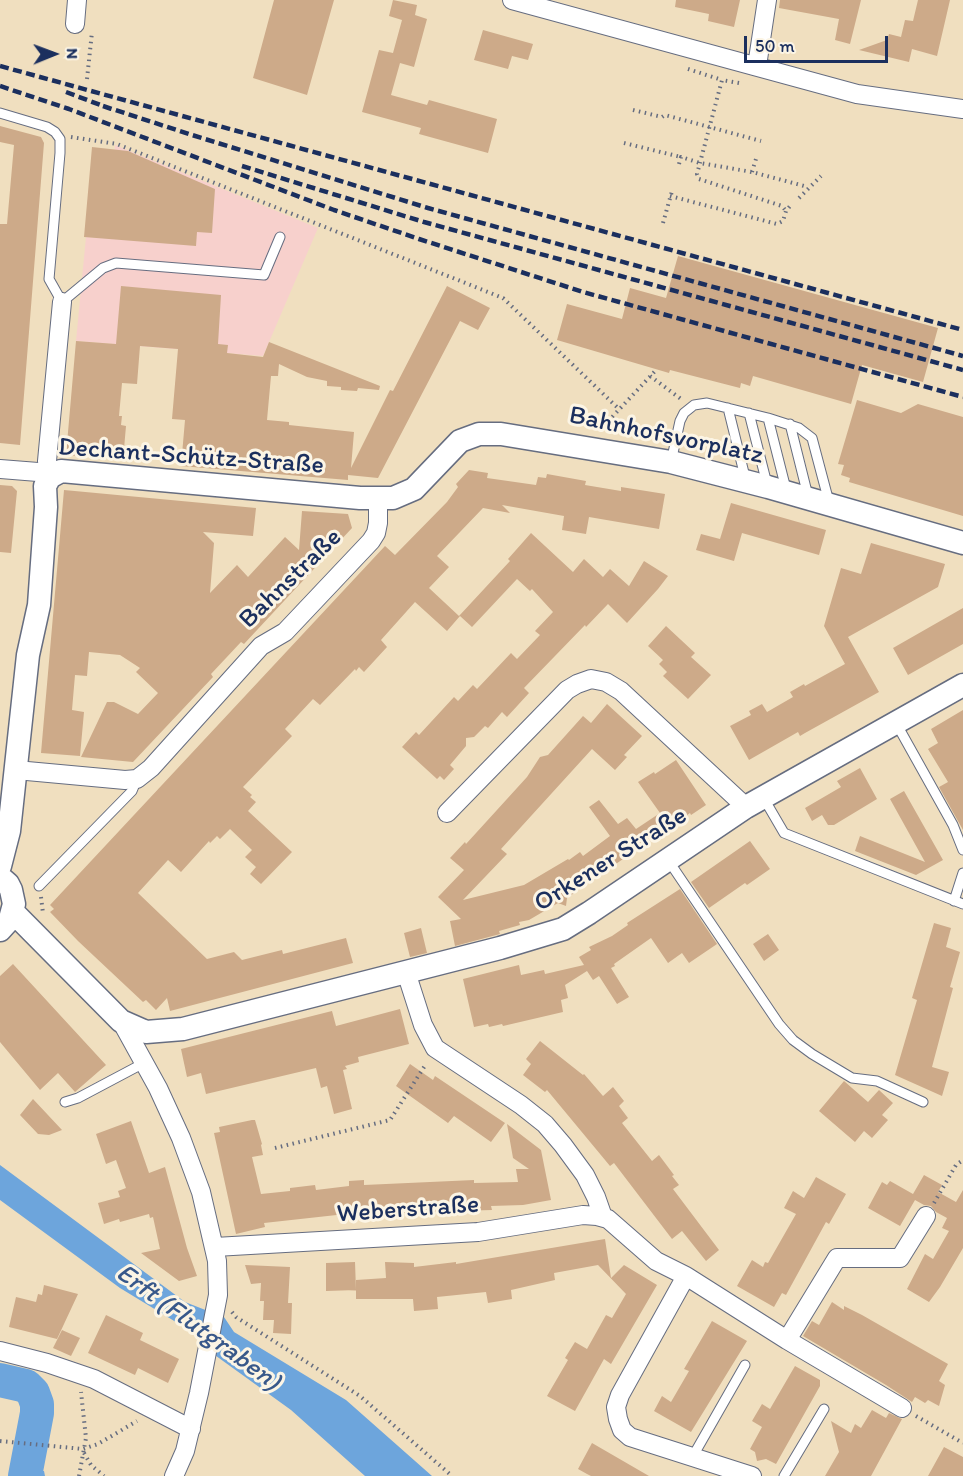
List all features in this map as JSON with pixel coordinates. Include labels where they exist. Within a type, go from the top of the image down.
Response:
[{"type":"street","points":[[77,0],[84,23]]},
{"type":"street","points":[[512,0],[857,94],[963,110]]},
{"type":"street","points":[[757,66],[767,0]]},
{"type":"street","points":[[0,866],[9,831],[28,655],[39,605],[46,507],[45,486],[50,477],[47,461],[62,302]]},
{"type":"street","name":"Bahnhofsvorplatz","points":[[378,500],[393,498],[411,491],[460,441],[488,433],[671,462],[777,489],[963,543]]},
{"type":"street","name":"Dechant-Schütz-Straße","points":[[0,469],[38,472],[50,477],[61,471],[378,500]]},
{"type":"street","name":"Bahnstraße","points":[[144,773],[261,646],[285,632],[370,542],[376,533],[378,523],[378,500]]},
{"type":"street","points":[[447,813],[567,690],[583,681],[596,679],[612,684],[755,802]]},
{"type":"street","name":"Orkener Straße","points":[[121,1021],[146,1032],[183,1029],[556,932],[589,913],[755,802],[963,685]]},
{"type":"street","points":[[16,770],[125,780],[144,773]]},
{"type":"street","points":[[0,877],[8,884],[14,897],[13,912],[0,930]]},
{"type":"street","points":[[13,912],[121,1021],[169,1110],[201,1192],[215,1247],[224,1300],[205,1362],[185,1451],[171,1475]]},
{"type":"street","points":[[406,972],[423,1025],[435,1048],[521,1105],[545,1124],[585,1176],[603,1217],[612,1222],[652,1257],[902,1408]]},
{"type":"street","name":"Weberstraße","points":[[215,1247],[478,1232],[583,1215],[603,1217]]},
{"type":"street","points":[[787,1340],[837,1258],[900,1258],[926,1216]]},
{"type":"street","points":[[686,1276],[620,1395],[616,1407],[619,1424],[626,1434],[752,1476]]},
{"type":"street","points":[[0,1351],[79,1373],[122,1392],[191,1429]]},
{"type":"lane","points":[[0,113],[47,127],[58,136],[60,153],[49,279],[62,302],[103,268],[116,263],[264,275],[280,237]]},
{"type":"lane","points":[[671,462],[680,421],[691,407],[707,403],[768,418],[790,424],[806,432],[814,443],[819,501]]},
{"type":"lane","points":[[728,408],[746,481]]},
{"type":"lane","points":[[749,413],[777,489]]},
{"type":"lane","points":[[768,418],[777,489]]},
{"type":"lane","points":[[790,424],[819,501]]},
{"type":"lane","points":[[896,723],[953,825],[963,850]]},
{"type":"lane","name":"Bahnstraße","points":[[39,886],[132,790],[144,773]]},
{"type":"lane","points":[[755,802],[784,833],[958,903],[963,873]]},
{"type":"lane","points":[[668,860],[779,1024],[793,1040],[852,1078],[877,1081],[923,1102]]},
{"type":"lane","points":[[64,1102],[78,1098],[144,1063]]},
{"type":"lane","points":[[693,1456],[745,1365]]},
{"type":"lane","points":[[784,1476],[824,1409]]},
{"type":"path","points":[[84,23],[87,79]]},
{"type":"path","points":[[741,83],[722,80],[697,174],[699,179],[782,206],[786,211]]},
{"type":"path","points":[[633,110],[662,117],[665,115],[761,141]]},
{"type":"path","points":[[58,136],[117,144],[503,298],[620,410]]},
{"type":"path","points":[[624,143],[700,163],[752,172],[808,188]]},
{"type":"path","points":[[679,164],[681,157]]},
{"type":"path","points":[[752,172],[756,159]]},
{"type":"path","points":[[799,198],[821,176]]},
{"type":"path","points":[[663,223],[671,194],[777,224],[783,220],[790,206]]},
{"type":"path","points":[[589,448],[593,431],[602,429],[657,369]]},
{"type":"path","points":[[651,376],[691,407]]},
{"type":"path","points":[[275,1148],[390,1119],[435,1048]]},
{"type":"path","points":[[926,1216],[956,1165],[963,1160]]},
{"type":"path","points":[[224,1300],[236,1317],[365,1400],[452,1476]]},
{"type":"path","points":[[79,1373],[86,1434],[79,1476]]},
{"type":"path","points":[[902,1408],[963,1443]]},
{"type":"path","points":[[0,1441],[83,1449],[98,1444],[156,1410]]},
{"type":"path","points":[[83,1449],[86,1459],[104,1476]]},
{"type":"shaded area","points":[[115,145],[318,228],[263,356],[76,341],[86,237],[107,238]]},
{"type":"water","name":"Erft (Flutgraben)","points":[[0,1165],[185,1302],[208,1311],[220,1311],[234,1332],[346,1400],[432,1476],[365,1476],[291,1410],[212,1353],[189,1330],[120,1288],[0,1200]]},
{"type":"water","points":[[15,1471],[44,1471],[45,1476],[10,1476]]},
{"type":"building","points":[[274,0],[334,0],[307,95],[253,78]]},
{"type":"building","points":[[393,0],[417,5],[415,15],[427,19],[414,67],[400,63],[391,95],[427,105],[429,100],[497,119],[488,153],[419,134],[421,128],[362,112],[379,50],[393,53],[402,20],[389,16]]},
{"type":"building","points":[[676,0],[740,0],[734,27],[708,21],[709,14],[675,7]]},
{"type":"building","points":[[780,0],[861,0],[850,44],[835,40],[839,19],[779,8]]},
{"type":"building","points":[[918,0],[950,0],[937,56],[912,49],[909,62],[859,50],[887,40],[889,34],[901,37],[905,20],[913,21]]},
{"type":"building","points":[[483,30],[533,44],[528,60],[512,56],[508,69],[474,60]]},
{"type":"building","points":[[0,126],[41,137],[44,143],[20,445],[0,443],[0,224],[7,224],[14,145],[0,142]]},
{"type":"building","points":[[92,147],[128,151],[215,189],[212,233],[197,232],[196,246],[84,237]]},
{"type":"building","points":[[678,256],[938,328],[923,382],[862,365],[851,404],[753,376],[750,386],[741,383],[740,388],[670,370],[669,373],[557,340],[567,304],[622,319],[630,288],[666,298]]},
{"type":"building","points":[[121,286],[221,295],[218,344],[228,345],[227,353],[263,357],[269,342],[380,386],[379,390],[358,388],[357,391],[341,390],[341,387],[327,386],[327,381],[307,377],[279,364],[278,376],[271,376],[267,420],[289,422],[289,425],[354,432],[351,468],[390,390],[393,391],[447,286],[490,308],[478,330],[460,321],[378,478],[348,475],[348,480],[181,466],[185,420],[172,419],[178,349],[140,346],[137,384],[122,383],[119,416],[122,416],[121,425],[126,426],[123,460],[66,455],[76,341],[116,344]]},
{"type":"building","points":[[857,400],[901,413],[918,404],[963,417],[963,516],[849,482],[850,478],[841,475],[844,465],[838,464]]},
{"type":"building","points":[[469,470],[488,473],[487,478],[536,485],[538,477],[546,478],[547,474],[586,481],[585,485],[621,491],[621,487],[665,494],[659,529],[589,517],[586,534],[562,530],[564,516],[502,505],[510,513],[483,508],[437,556],[449,567],[429,588],[459,616],[510,561],[508,559],[531,533],[573,572],[584,559],[603,577],[610,569],[629,586],[644,561],[668,576],[627,623],[608,604],[524,688],[529,693],[507,717],[502,712],[488,728],[485,726],[474,737],[466,738],[466,746],[450,765],[454,769],[444,780],[440,776],[437,779],[402,747],[416,732],[419,735],[454,697],[458,701],[473,685],[477,689],[511,653],[517,659],[540,635],[535,631],[553,612],[532,589],[530,591],[517,579],[472,627],[460,616],[447,631],[415,602],[381,640],[387,647],[364,672],[359,667],[356,671],[355,669],[320,705],[313,699],[285,729],[292,736],[243,787],[256,802],[248,811],[292,852],[261,884],[250,874],[256,867],[245,857],[252,850],[230,829],[220,839],[217,836],[210,843],[209,841],[181,872],[168,860],[138,893],[207,959],[234,952],[242,960],[282,950],[283,954],[346,938],[353,963],[170,1011],[167,998],[156,1010],[146,1000],[143,1002],[78,941],[50,912],[54,909],[50,905],[385,546],[395,555],[447,502],[458,487],[456,484]]},
{"type":"building","points":[[0,485],[12,486],[17,491],[11,553],[0,552]]},
{"type":"building","points":[[64,490],[256,508],[253,536],[203,532],[214,543],[210,593],[237,565],[248,577],[285,537],[299,550],[302,511],[348,514],[352,528],[244,644],[241,642],[211,674],[213,677],[133,762],[81,757],[107,702],[114,702],[138,714],[158,693],[136,672],[140,668],[120,655],[89,652],[87,676],[75,675],[72,710],[84,712],[80,756],[41,753]]},
{"type":"building","points":[[731,503],[826,530],[819,555],[742,533],[734,561],[696,550],[701,534],[720,539]]},
{"type":"building","points":[[871,543],[945,564],[938,587],[848,637],[879,692],[800,736],[798,732],[749,760],[730,726],[751,715],[749,711],[762,704],[767,712],[793,697],[790,692],[845,664],[824,626],[841,568],[861,574]]},
{"type":"building","points":[[963,608],[963,644],[908,675],[893,648]]},
{"type":"building","points":[[666,626],[695,653],[691,657],[711,675],[688,699],[663,676],[667,672],[659,664],[663,660],[648,646]]},
{"type":"building","points":[[607,704],[642,736],[624,755],[627,757],[615,770],[592,749],[501,849],[507,854],[463,900],[524,885],[580,852],[583,856],[610,836],[589,807],[599,800],[618,824],[627,818],[636,829],[660,813],[638,782],[676,760],[706,805],[670,827],[668,825],[645,841],[646,843],[567,898],[566,906],[558,903],[529,920],[519,922],[520,925],[499,931],[500,934],[455,946],[450,921],[461,919],[438,897],[464,870],[450,858],[465,842],[466,844],[527,777],[540,757],[548,755],[583,716],[591,723]]},
{"type":"building","points":[[963,710],[963,830],[939,787],[948,782],[928,749],[938,743],[931,729]]},
{"type":"building","points":[[860,768],[877,799],[834,825],[828,825],[822,815],[812,821],[805,808],[841,787],[837,781]]},
{"type":"building","points":[[904,791],[943,860],[916,875],[855,851],[860,836],[925,862],[890,799]]},
{"type":"building","points":[[750,841],[770,869],[709,908],[691,882]]},
{"type":"building","points":[[680,889],[717,944],[689,963],[682,953],[668,963],[651,938],[611,968],[629,997],[617,1004],[599,976],[593,980],[587,971],[565,985],[568,998],[561,1000],[563,1012],[503,1026],[502,1024],[489,1027],[488,1024],[474,1027],[463,979],[519,965],[521,975],[544,970],[545,974],[584,965],[579,957],[591,950],[589,947],[612,936],[628,925],[627,923]]},
{"type":"building","points":[[934,923],[951,928],[946,947],[960,952],[932,1067],[949,1072],[942,1096],[895,1075],[917,1000],[912,998]]},
{"type":"building","points":[[421,928],[427,953],[410,957],[404,933]]},
{"type":"building","points":[[768,934],[779,950],[764,961],[753,944]]},
{"type":"building","points":[[13,964],[106,1065],[75,1092],[58,1073],[40,1090],[0,1042],[0,976]]},
{"type":"building","points":[[400,1009],[409,1044],[358,1057],[359,1062],[345,1066],[347,1069],[343,1070],[352,1109],[334,1114],[327,1086],[321,1088],[316,1068],[206,1094],[201,1073],[187,1077],[181,1049],[332,1011],[336,1026]]},
{"type":"building","points":[[540,1041],[584,1074],[603,1096],[613,1087],[624,1101],[619,1106],[628,1118],[622,1123],[652,1161],[659,1155],[679,1185],[673,1189],[719,1250],[706,1261],[682,1231],[672,1239],[614,1163],[610,1166],[547,1090],[545,1092],[523,1075],[531,1064],[526,1059]]},
{"type":"building","points":[[410,1064],[433,1080],[435,1076],[505,1123],[491,1142],[454,1116],[448,1123],[396,1086]]},
{"type":"building","points":[[844,1081],[868,1102],[879,1090],[893,1103],[882,1115],[888,1120],[872,1138],[864,1131],[855,1142],[819,1111]]},
{"type":"building","points":[[33,1099],[62,1130],[49,1135],[38,1134],[20,1115]]},
{"type":"building","points":[[255,1120],[262,1144],[263,1155],[252,1157],[261,1194],[290,1191],[290,1188],[315,1185],[316,1190],[349,1186],[349,1181],[364,1180],[364,1185],[474,1180],[474,1183],[518,1182],[516,1169],[529,1169],[513,1158],[507,1124],[541,1150],[551,1200],[523,1205],[491,1206],[492,1210],[391,1213],[391,1209],[264,1223],[265,1227],[236,1234],[214,1133],[220,1132],[219,1127]]},
{"type":"building","points":[[131,1121],[149,1173],[165,1167],[197,1276],[179,1281],[141,1253],[160,1249],[153,1217],[150,1218],[149,1214],[104,1224],[98,1203],[120,1197],[118,1191],[126,1188],[116,1160],[106,1164],[96,1134]]},
{"type":"building","points":[[924,1175],[942,1185],[938,1192],[956,1202],[963,1190],[963,1248],[929,1302],[907,1289],[925,1254],[933,1259],[949,1231],[942,1228],[947,1218],[931,1206],[915,1200],[900,1226],[868,1208],[882,1182],[887,1185],[890,1181],[913,1194]]},
{"type":"building","points":[[816,1177],[846,1194],[829,1224],[826,1222],[786,1295],[782,1293],[774,1307],[737,1286],[752,1260],[763,1267],[765,1262],[768,1263],[796,1214],[784,1208],[793,1191],[804,1198]]},
{"type":"building","points":[[605,1239],[611,1278],[624,1265],[657,1285],[611,1364],[604,1359],[575,1411],[547,1396],[568,1360],[565,1358],[575,1342],[587,1349],[606,1315],[612,1318],[626,1294],[598,1265],[554,1273],[555,1280],[511,1290],[512,1299],[488,1303],[486,1292],[437,1297],[438,1309],[414,1311],[413,1299],[356,1299],[356,1280],[386,1278],[385,1262],[414,1263],[414,1267],[456,1262],[456,1264]]},
{"type":"building","points":[[355,1262],[356,1290],[326,1291],[326,1263]]},
{"type":"building","points":[[245,1265],[290,1267],[288,1303],[292,1303],[291,1334],[273,1333],[274,1320],[263,1320],[264,1301],[260,1301],[261,1283],[251,1284]]},
{"type":"building","points":[[44,1285],[78,1294],[57,1339],[9,1327],[16,1297],[36,1302],[38,1294],[42,1295]]},
{"type":"building","points":[[832,1302],[844,1310],[844,1306],[862,1315],[948,1364],[939,1381],[945,1385],[939,1406],[928,1400],[925,1403],[915,1397],[912,1402],[803,1336],[812,1321],[819,1325]]},
{"type":"building","points":[[106,1315],[143,1333],[140,1340],[179,1359],[168,1383],[138,1368],[135,1375],[88,1353]]},
{"type":"building","points":[[712,1321],[747,1341],[691,1432],[654,1411],[662,1396],[671,1402],[689,1371],[684,1369]]},
{"type":"building","points":[[62,1330],[80,1338],[71,1356],[53,1348]]},
{"type":"building","points":[[795,1366],[820,1380],[820,1386],[776,1464],[766,1459],[757,1461],[755,1452],[750,1449],[762,1427],[752,1421],[762,1404],[770,1409]]},
{"type":"building","points":[[872,1410],[886,1418],[889,1413],[902,1419],[871,1476],[825,1476],[839,1452],[831,1421],[851,1433],[855,1424],[861,1428]]},
{"type":"building","points":[[592,1443],[649,1476],[591,1476],[578,1469]]},
{"type":"building","points":[[944,1447],[963,1457],[963,1476],[928,1476]]},
{"type":"waterway","points":[[0,1380],[26,1386],[33,1393],[37,1404],[25,1476]]},
{"type":"railway","points":[[0,66],[963,330]]},
{"type":"railway","points":[[0,86],[69,109],[334,210],[583,292],[963,397]]},
{"type":"railway","points":[[66,92],[111,109]]},
{"type":"railway","points":[[103,106],[428,208],[963,356]]},
{"type":"railway","points":[[242,166],[424,222],[963,370]]}]
